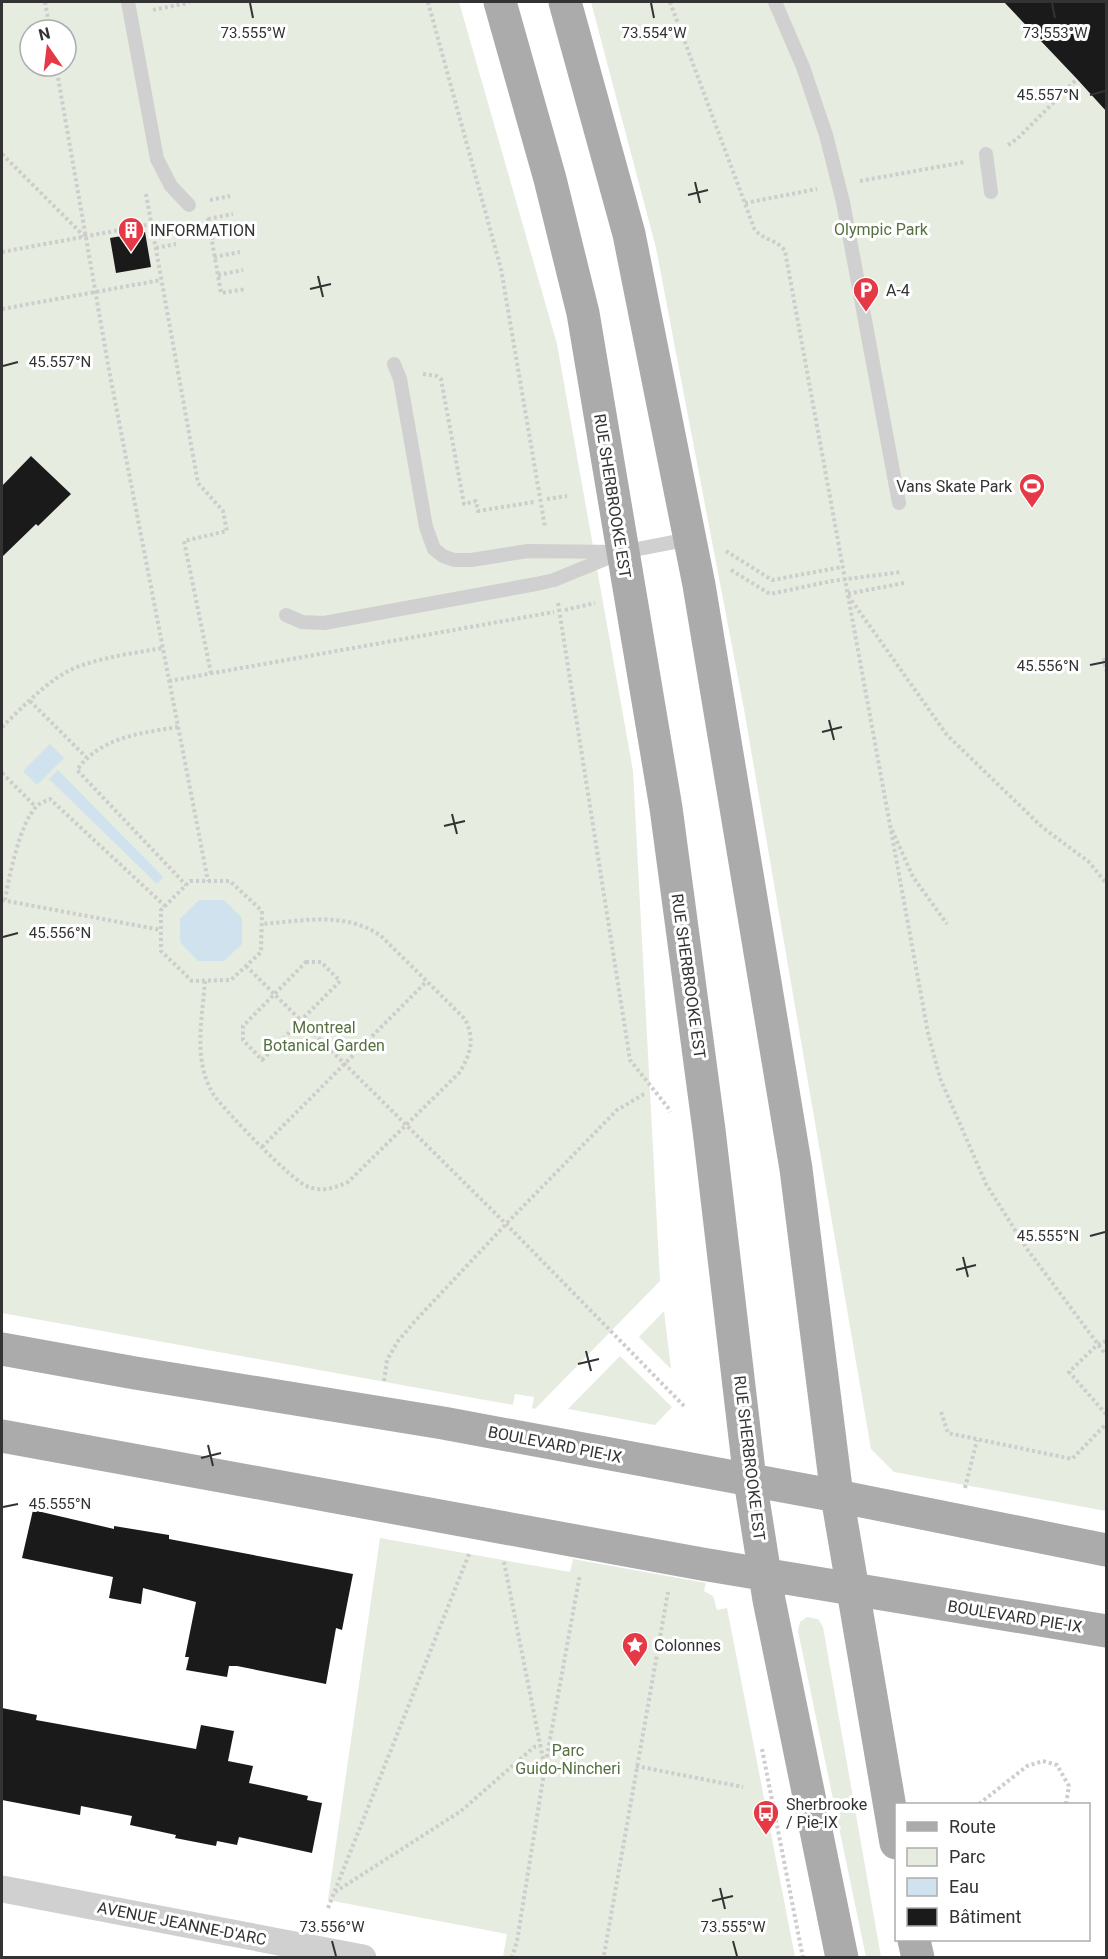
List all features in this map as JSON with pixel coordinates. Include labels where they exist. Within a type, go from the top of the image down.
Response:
[{"type":"main road","name":"RUE SHERBROOKE EST","points":[[500,2],[550,179],[583,313],[668,819],[710,1130],[750,1480],[769,1600],[842,1958]]},
{"type":"main road","points":[[565,2],[629,234],[690,539],[796,1169],[837,1496],[895,1832]]},
{"type":"main road","name":"BOULEVARD PIE-IX","points":[[2,1349],[443,1423],[837,1496],[1107,1550]]},
{"type":"main road","name":"BOULEVARD PIE-IX","points":[[2,1436],[765,1575],[1107,1632]]},
{"type":"main road","points":[[914,1941],[918,1958]]},
{"type":"street","name":"AVENUE JEANNE-D'ARC","points":[[2,1889],[363,1958]]},
{"type":"lane","points":[[128,2],[157,159],[171,186],[189,205]]},
{"type":"lane","points":[[775,2],[803,67],[826,135],[843,202],[899,503]]},
{"type":"lane","points":[[986,154],[990,192]]},
{"type":"lane","points":[[394,364],[400,379],[426,527],[434,549],[443,556],[454,560],[471,560],[528,551],[622,552],[690,539]]},
{"type":"lane","points":[[286,615],[302,622],[324,623],[536,585],[622,552]]},
{"type":"path","points":[[45,2],[48,18]]},
{"type":"path","points":[[428,2],[501,269],[544,525]]},
{"type":"path","points":[[670,2],[757,233],[780,244],[785,251],[928,1033],[940,1078],[971,1154],[1004,1214],[1107,1355]]},
{"type":"path","points":[[58,78],[94,292],[208,881]]},
{"type":"path","points":[[2,154],[85,236]]},
{"type":"path","points":[[858,181],[895,175]]},
{"type":"path","points":[[745,203],[816,189]]},
{"type":"path","points":[[204,201],[230,196]]},
{"type":"path","points":[[149,210],[198,483],[223,511],[227,531],[184,542],[211,674]]},
{"type":"path","points":[[206,210],[221,293],[246,289]]},
{"type":"path","points":[[208,219],[233,214]]},
{"type":"path","points":[[2,252],[152,224]]},
{"type":"path","points":[[211,238],[237,233]]},
{"type":"path","points":[[156,248],[176,244]]},
{"type":"path","points":[[214,257],[240,252]]},
{"type":"path","points":[[218,275],[243,270]]},
{"type":"path","points":[[2,309],[161,280]]},
{"type":"path","points":[[417,375],[427,374],[441,379],[465,504],[476,501],[478,511],[534,502]]},
{"type":"path","points":[[187,419],[193,418]]},
{"type":"path","points":[[547,499],[567,496]]},
{"type":"path","points":[[726,551],[772,580],[842,567]]},
{"type":"path","points":[[729,569],[770,594],[844,579],[902,572]]},
{"type":"path","points":[[847,594],[904,583]]},
{"type":"path","points":[[847,594],[947,735],[1042,827],[1089,862],[1107,883]]},
{"type":"path","points":[[557,599],[630,1060],[669,1109],[671,1120]]},
{"type":"path","points":[[565,610],[595,603]]},
{"type":"path","points":[[169,681],[554,612]]},
{"type":"path","points":[[2,725],[49,684],[75,668],[103,659],[162,648]]},
{"type":"path","points":[[1104,658],[1107,671]]},
{"type":"path","points":[[30,701],[86,757]]},
{"type":"path","points":[[178,727],[126,737],[108,743],[86,757],[77,770],[186,885]]},
{"type":"path","points":[[2,773],[36,807]]},
{"type":"path","points":[[161,930],[3,900],[16,849],[24,828],[36,807],[50,799],[165,906]]},
{"type":"path","points":[[890,824],[914,877],[946,924]]},
{"type":"path","points":[[190,881],[230,881],[262,911],[261,952],[231,980],[192,981],[161,951],[161,910],[186,885],[190,881]]},
{"type":"path","points":[[205,981],[201,1050],[207,1082],[215,1096],[262,1147],[307,1187],[322,1190],[337,1188],[348,1182],[459,1073],[467,1060],[471,1046],[471,1036],[465,1019],[381,936],[370,928],[353,922],[325,919],[262,924]]},
{"type":"path","points":[[306,962],[321,962],[340,981],[262,1060],[243,1041],[243,1026],[274,994],[306,962]]},
{"type":"path","points":[[246,966],[506,1224],[684,1406]]},
{"type":"path","points":[[262,1147],[427,981]]},
{"type":"path","points":[[382,1388],[387,1360],[398,1341],[506,1224],[617,1110],[644,1094]]},
{"type":"path","points":[[1107,1341],[1097,1344],[1069,1371],[1107,1414]]},
{"type":"path","points":[[941,1412],[948,1432],[1072,1459],[1107,1424]]},
{"type":"path","points":[[963,1493],[977,1440]]},
{"type":"path","points":[[328,1908],[472,1545]]},
{"type":"path","points":[[504,1560],[545,1767]]},
{"type":"path","points":[[512,1958],[582,1564]]},
{"type":"path","points":[[604,1955],[668,1591]]},
{"type":"path","points":[[334,1893],[440,1826],[469,1804],[534,1747],[541,1746]]},
{"type":"path","points":[[762,1747],[803,1958]]},
{"type":"path","points":[[981,1803],[1027,1766],[1043,1761],[1057,1765],[1069,1786],[1066,1803]]},
{"type":"path","points":[[636,1767],[743,1787]]},
{"type":"green space","name":"Montreal Botanical Garden","points":[[2,2],[459,2],[557,344],[633,771],[660,1281],[535,1409],[532,1408],[534,1397],[515,1394],[513,1405],[2,1313]]},
{"type":"green space","name":"Olympic Park","points":[[591,2],[1106,2],[1106,1511],[894,1472],[871,1449],[744,709],[656,248]]},
{"type":"green space","points":[[664,1311],[671,1369],[639,1337]]},
{"type":"green space","points":[[620,1356],[672,1407],[655,1425],[568,1409]]},
{"type":"green space","name":"Parc Guido-Nincheri","points":[[380,1538],[570,1572],[573,1559],[706,1583],[704,1591],[713,1596],[717,1610],[727,1608],[795,1957],[503,1957],[507,1934],[328,1900]]},
{"type":"green space","points":[[807,1617],[818,1619],[823,1627],[881,1957],[866,1957],[798,1631],[800,1622]]},
{"type":"water","points":[[50,744],[64,758],[37,785],[23,771]]},
{"type":"water","points":[[58,770],[163,877],[157,884],[49,779]]},
{"type":"water","points":[[199,900],[224,900],[242,918],[242,944],[224,961],[198,961],[180,942],[180,919]]},
{"type":"building","points":[[1004,2],[1107,2],[1107,112],[1077,79]]},
{"type":"building","points":[[145,232],[151,267],[116,273],[110,238]]},
{"type":"building","points":[[31,456],[71,494],[2,557],[2,486]]},
{"type":"building","points":[[33,1510],[114,1529],[114,1526],[169,1535],[169,1539],[353,1574],[342,1630],[336,1628],[326,1684],[237,1666],[229,1666],[227,1677],[186,1670],[189,1657],[185,1657],[196,1602],[143,1588],[141,1604],[109,1598],[113,1577],[22,1558]]},
{"type":"building","points":[[2,1708],[37,1715],[36,1720],[196,1749],[201,1725],[234,1731],[228,1761],[253,1766],[249,1783],[308,1796],[307,1800],[322,1803],[312,1853],[239,1837],[237,1845],[217,1841],[216,1846],[175,1838],[176,1835],[130,1825],[132,1816],[81,1806],[80,1815],[2,1800]]},
{"type":"place","name":"INFORMATION","points":[[131,253]]},
{"type":"place","name":"A-4","points":[[866,313]]},
{"type":"place","name":"Vans Skate Park","points":[[1032,509]]},
{"type":"place","name":"Colonnes","points":[[635,1668]]},
{"type":"place","name":"Sherbrooke / Pie-IX","points":[[766,1836]]}]
